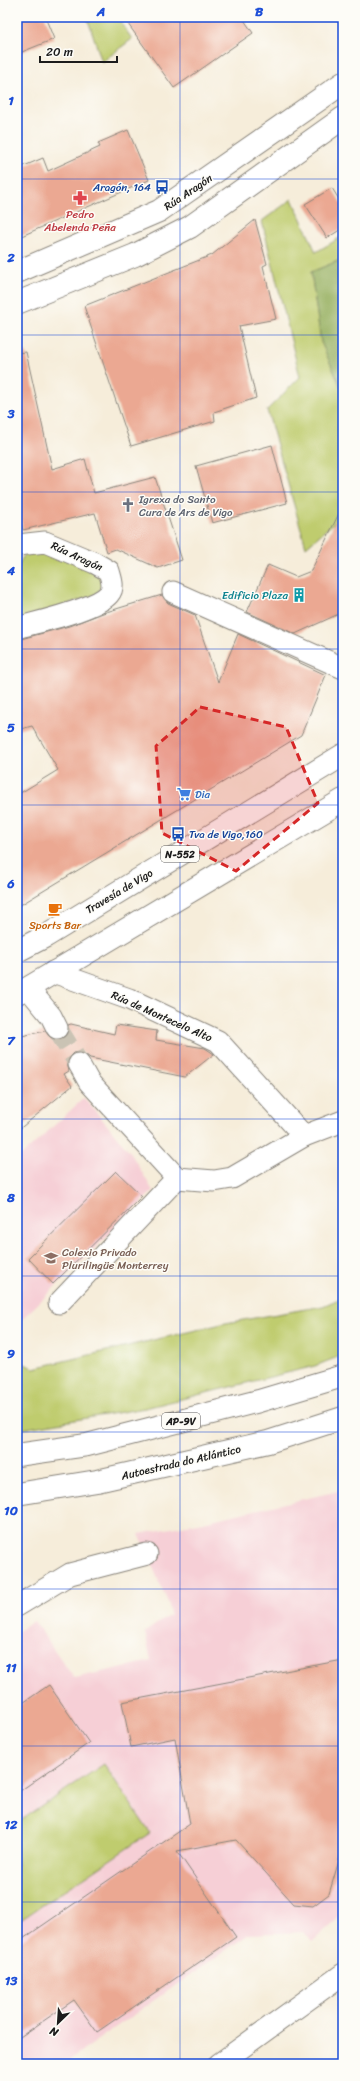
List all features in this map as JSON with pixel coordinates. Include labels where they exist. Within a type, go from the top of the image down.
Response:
[{"type":"main road","name":"Rúa Aragón","points":[[17,272],[160,211],[343,83]]},
{"type":"main road","points":[[17,303],[135,255],[190,227],[343,118]]},
{"type":"main road","name":"Travesía de Vigo","points":[[17,951],[46,936],[343,756]]},
{"type":"main road","points":[[23,991],[343,800]]},
{"type":"main road","name":"AP-9V","points":[[17,1455],[87,1445],[259,1401],[343,1376]]},
{"type":"main road","name":"Autoestrada do Atlántico","points":[[17,1494],[97,1481],[268,1442],[343,1418]]},
{"type":"street","name":"Rúa Aragón","points":[[17,544],[45,542],[95,563],[109,571],[113,583],[110,593],[94,604],[17,628]]},
{"type":"street","points":[[173,592],[343,668]]},
{"type":"street","name":"Rúa de Montecelo Alto","points":[[53,972],[129,1000],[218,1041],[304,1136]]},
{"type":"street","points":[[23,991],[51,1016],[57,1028]]},
{"type":"street","points":[[79,1064],[88,1082],[177,1178],[214,1181],[232,1178],[304,1136],[343,1121]]},
{"type":"street","points":[[59,1303],[177,1178]]},
{"type":"street","points":[[17,1606],[70,1574],[147,1554]]},
{"type":"street","points":[[219,2064],[343,1974]]},
{"type":"highlighted area","points":[[200,707],[286,727],[318,803],[236,871],[162,833],[156,746]]},
{"type":"shaded area","name":"Colexio Privado Plurilingüe Monterrey","points":[[84,1098],[130,1152],[153,1191],[17,1324],[17,1160]]},
{"type":"shaded area","points":[[343,1490],[343,1914],[312,1942],[304,1932],[249,1934],[63,2064],[17,2064],[17,1632],[34,1621],[74,1678],[151,1661],[145,1632],[170,1615],[169,1605],[139,1534],[203,1522]]},
{"type":"green space","points":[[87,17],[130,17],[121,23],[132,39],[102,62]]},
{"type":"green space","points":[[292,199],[316,252],[343,236],[343,259],[311,272],[321,342],[343,392],[343,515],[306,547],[267,410],[300,377],[262,221]]},
{"type":"green space","points":[[343,259],[343,392],[321,342],[311,272]]},
{"type":"green space","points":[[44,549],[100,575],[102,587],[95,595],[17,621],[16,582],[20,563],[24,555],[31,550]]},
{"type":"green space","points":[[343,1297],[343,1355],[315,1366],[145,1408],[17,1430],[17,1361],[34,1368],[226,1323],[323,1306]]},
{"type":"green space","points":[[104,1764],[150,1833],[19,1921],[17,1918],[17,1823]]},
{"type":"building","points":[[17,17],[45,17],[54,39],[17,54]]},
{"type":"building","points":[[123,17],[242,17],[253,33],[174,88]]},
{"type":"building","points":[[128,130],[149,180],[17,238],[17,169],[43,158],[48,171],[100,147],[98,143]]},
{"type":"building","points":[[332,188],[343,206],[343,228],[327,238],[305,204]]},
{"type":"building","points":[[255,220],[267,264],[263,266],[276,319],[239,326],[256,398],[214,412],[215,421],[131,446],[84,306],[212,255]]},
{"type":"building","points":[[26,352],[52,469],[85,459],[94,493],[155,477],[182,560],[158,568],[116,549],[107,552],[95,513],[23,530],[17,506],[17,353]]},
{"type":"building","points":[[272,445],[287,503],[212,523],[196,466]]},
{"type":"building","name":"Edificio Plaza","points":[[343,505],[343,612],[295,634],[247,612],[268,565],[296,577],[311,571]]},
{"type":"building","points":[[162,595],[168,603],[195,615],[218,682],[238,634],[326,675],[301,735],[17,907],[17,795],[58,770],[32,726],[17,730],[17,640],[69,626],[103,613]]},
{"type":"building","points":[[71,1024],[114,1034],[116,1025],[157,1031],[156,1040],[205,1048],[214,1054],[185,1077],[90,1058],[80,1052],[74,1053],[69,1058],[67,1063],[69,1071],[64,1074],[72,1086],[17,1131],[17,1037],[45,1031],[51,1038],[62,1039],[67,1034],[68,1025]]},
{"type":"building","points":[[116,1171],[142,1196],[53,1284],[28,1258]]},
{"type":"building","points":[[343,1660],[343,1847],[329,1894],[313,1906],[294,1904],[236,1840],[177,1851],[236,1937],[97,2032],[74,2000],[17,2039],[17,1943],[190,1824],[175,1738],[131,1747],[122,1702]]},
{"type":"building","points":[[49,1685],[89,1743],[17,1793],[17,1707]]},
{"type":"tunnel","points":[[57,1028],[79,1064]]},
{"type":"place","name":"Aragón, 164","points":[[162,187]]},
{"type":"place","name":"Pedro Abelenda Peña","points":[[80,198]]},
{"type":"place","name":"Igrexa do Santo Cura de Ars de Vigo","points":[[128,505]]},
{"type":"place","name":"Edificio Plaza","points":[[299,595]]},
{"type":"place","name":"Dia","points":[[184,794]]},
{"type":"place","name":"Tva de Vigo,160","points":[[178,834]]},
{"type":"place","name":"Sports Bar","points":[[55,909]]},
{"type":"place","name":"Colexio Privado Plurilingüe Monterrey","points":[[51,1258]]}]
